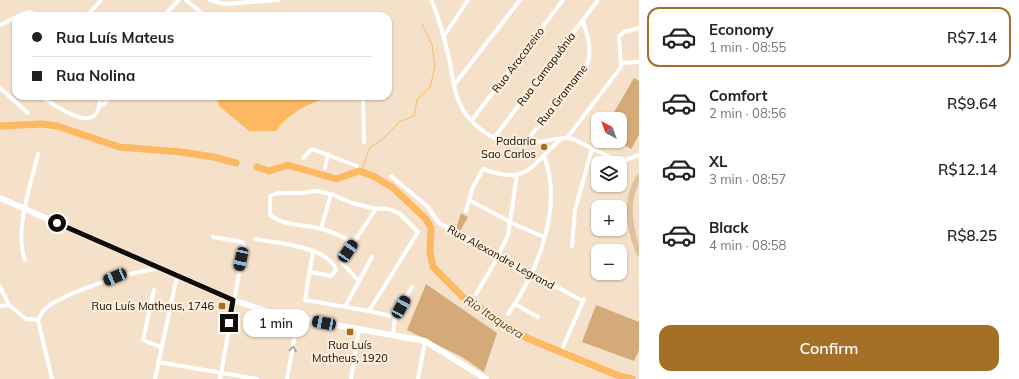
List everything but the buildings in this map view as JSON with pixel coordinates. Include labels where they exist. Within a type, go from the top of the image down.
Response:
[{"type":"main road","points":[[639,177],[633,189],[629,212],[631,230],[639,253]]},
{"type":"main road","points":[[0,198],[233,300],[259,309],[298,318],[425,341],[484,378]]},
{"type":"street","points":[[91,12],[102,0]]},
{"type":"street","points":[[167,12],[179,0]]},
{"type":"street","points":[[186,0],[200,12]]},
{"type":"street","points":[[210,0],[225,4],[279,0]]},
{"type":"street","points":[[431,0],[444,36],[459,103],[482,130],[494,138],[510,143],[525,143],[564,138],[577,140],[591,147]]},
{"type":"street","points":[[444,36],[468,0]]},
{"type":"street","points":[[454,85],[520,0]]},
{"type":"street","name":"Rua Aracazeiro","points":[[472,120],[563,0]]},
{"type":"street","name":"Rua Camapuânia","points":[[494,138],[598,0]]},
{"type":"street","points":[[0,25],[12,19]]},
{"type":"street","name":"Rua Gramame","points":[[525,143],[586,67],[589,59],[590,46],[583,21]]},
{"type":"street","points":[[466,211],[472,189],[483,169],[502,175],[517,175],[530,169],[564,138],[619,70],[622,63],[618,37],[624,32],[639,28]]},
{"type":"street","points":[[622,63],[639,62]]},
{"type":"street","points":[[0,88],[12,99]]},
{"type":"street","points":[[13,100],[28,113]]},
{"type":"street","points":[[47,100],[76,117],[90,118],[97,115],[100,100]]},
{"type":"street","points":[[103,104],[107,100]]},
{"type":"street","points":[[363,100],[364,142]]},
{"type":"street","points":[[572,246],[575,210],[592,148],[620,162],[639,155]]},
{"type":"street","points":[[303,158],[312,149],[358,166]]},
{"type":"street","points":[[25,260],[21,242],[25,209],[38,154]]},
{"type":"street","points":[[325,168],[328,154]]},
{"type":"street","points":[[508,314],[539,259],[550,196],[549,173],[544,156]]},
{"type":"street","points":[[476,294],[498,256],[508,235],[517,175]]},
{"type":"street","name":"Rua Alexandre Legrand","points":[[391,176],[428,208],[439,223],[531,274],[582,300],[563,347]]},
{"type":"street","points":[[353,243],[338,234],[321,229],[294,226],[277,221],[270,215],[268,205],[270,196],[278,193],[302,193],[316,191],[331,194],[352,203],[399,213],[418,232],[369,310]]},
{"type":"street","points":[[321,229],[331,194]]},
{"type":"street","points":[[470,200],[510,222],[544,237]]},
{"type":"street","points":[[359,281],[342,263],[342,260],[376,209]]},
{"type":"street","points":[[213,237],[244,244],[220,379]]},
{"type":"street","points":[[255,239],[321,253],[333,263],[336,270],[331,276],[310,272]]},
{"type":"street","points":[[313,251],[305,300],[369,310],[395,317]]},
{"type":"street","points":[[345,307],[372,257]]},
{"type":"street","points":[[52,379],[38,320],[43,311],[51,304],[71,294],[115,277],[159,268]]},
{"type":"street","points":[[155,379],[177,276]]},
{"type":"street","points":[[0,286],[9,305],[26,319],[38,320]]},
{"type":"street","points":[[393,335],[395,317],[412,287]]},
{"type":"street","points":[[154,290],[144,340],[161,349]]},
{"type":"street","points":[[515,304],[538,317]]},
{"type":"street","points":[[0,306],[9,305]]},
{"type":"street","points":[[287,379],[298,318]]},
{"type":"street","points":[[351,379],[360,330]]},
{"type":"street","points":[[418,379],[425,341]]},
{"type":"street","points":[[158,362],[257,379]]},
{"type":"shaded area","points":[[634,78],[639,81],[639,135],[631,149],[627,147],[627,112],[614,112]]},
{"type":"shaded area","points":[[218,100],[321,100],[308,105],[294,113],[281,124],[276,131],[249,131],[219,106]]},
{"type":"shaded area","points":[[461,213],[468,217],[460,231],[456,229]]},
{"type":"shaded area","points":[[426,284],[497,333],[484,372],[462,357],[407,330]]},
{"type":"shaded area","points":[[596,305],[639,322],[639,350],[634,361],[582,342]]},
{"type":"waterway","points":[[361,172],[370,147],[382,140],[399,122],[414,116],[417,100],[430,87],[435,67],[432,45],[422,24]]},
{"type":"waterway","points":[[0,126],[42,124],[57,126],[119,147],[181,152],[214,157],[236,163]]},
{"type":"waterway","name":"Rio Itaquera","points":[[257,167],[269,171],[288,165],[336,179],[359,171],[373,176],[392,187],[426,219],[431,228],[430,252],[433,267],[463,297],[527,338],[619,376],[632,379]]},
{"type":"place","name":"Padaria Sao Carlos","points":[[544,147]]},
{"type":"place","name":"Rua Luís Matheus, 1746","points":[[222,306]]},
{"type":"place","name":"Rua Luís Matheus, 1920","points":[[350,332]]},
{"type":"route","points":[[57,223],[233,300],[229,323]]}]
